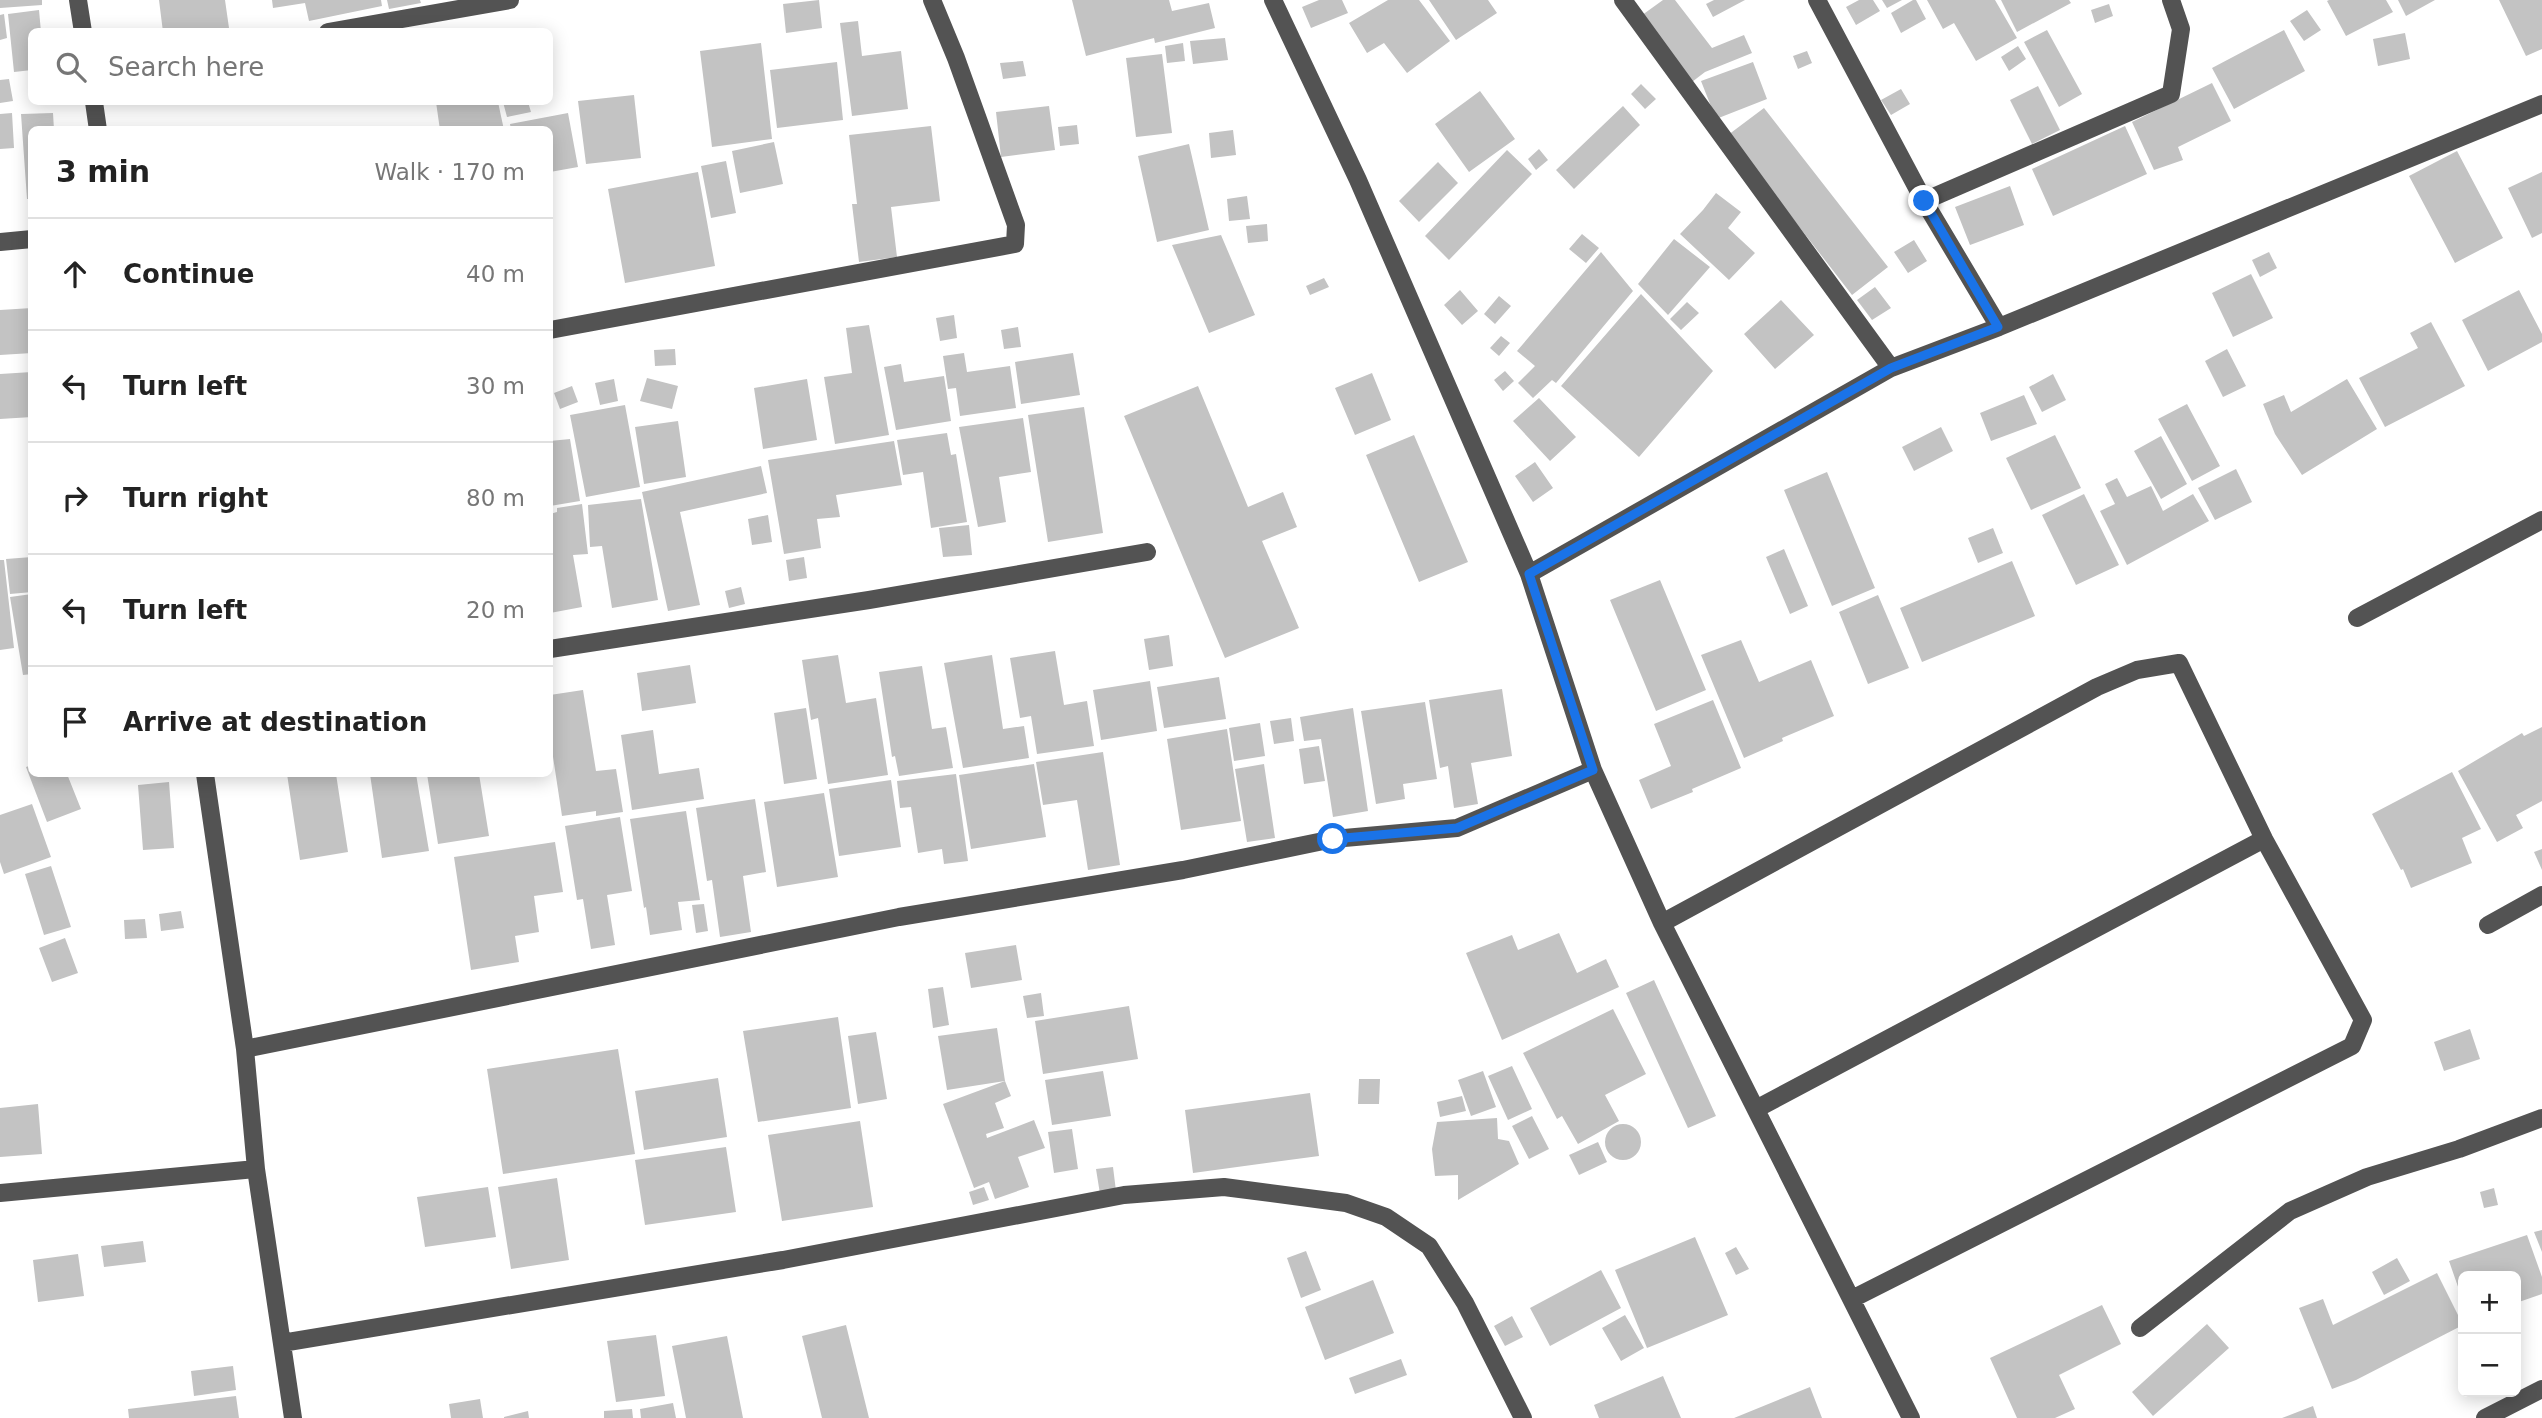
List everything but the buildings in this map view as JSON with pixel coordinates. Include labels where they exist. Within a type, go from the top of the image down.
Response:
[{"type":"street","points":[[78,0],[82,28]]},
{"type":"street","points":[[351,28],[510,0]]},
{"type":"street","points":[[553,329],[1016,244],[1016,225],[956,58],[932,0]]},
{"type":"street","points":[[1273,0],[1358,180],[1529,574],[1593,770],[1662,923],[1911,1418]]},
{"type":"street","points":[[1623,0],[1891,368]]},
{"type":"street","points":[[1817,0],[1924,201],[1998,327]]},
{"type":"street","points":[[1924,201],[2171,94],[2182,29],[2171,0]]},
{"type":"street","points":[[1529,574],[1891,368],[1998,327],[2542,104]]},
{"type":"street","points":[[94,105],[97,126]]},
{"type":"street","points":[[0,242],[28,239]]},
{"type":"street","points":[[2357,618],[2542,520]]},
{"type":"street","points":[[553,649],[869,600],[1147,552]]},
{"type":"street","points":[[1662,923],[2097,687],[2137,670],[2179,663],[2264,839],[2363,1020],[2352,1046],[1852,1299]]},
{"type":"street","points":[[245,1049],[899,917],[1183,870],[1333,839],[1457,828],[1593,770]]},
{"type":"street","points":[[205,777],[245,1049],[256,1170],[293,1418]]},
{"type":"street","points":[[1756,1109],[2264,839]]},
{"type":"street","points":[[2488,925],[2542,895]]},
{"type":"street","points":[[2140,1328],[2290,1211],[2367,1177],[2459,1149],[2542,1118]]},
{"type":"street","points":[[0,1193],[256,1170]]},
{"type":"street","points":[[282,1343],[783,1260],[1124,1195],[1224,1187],[1346,1203],[1386,1217],[1429,1246],[1465,1303],[1523,1418]]},
{"type":"street","points":[[2485,1418],[2542,1390]]},
{"type":"route","points":[[1333,839],[1457,828],[1593,770],[1529,574],[1891,368],[1998,327],[1924,201]]}]
